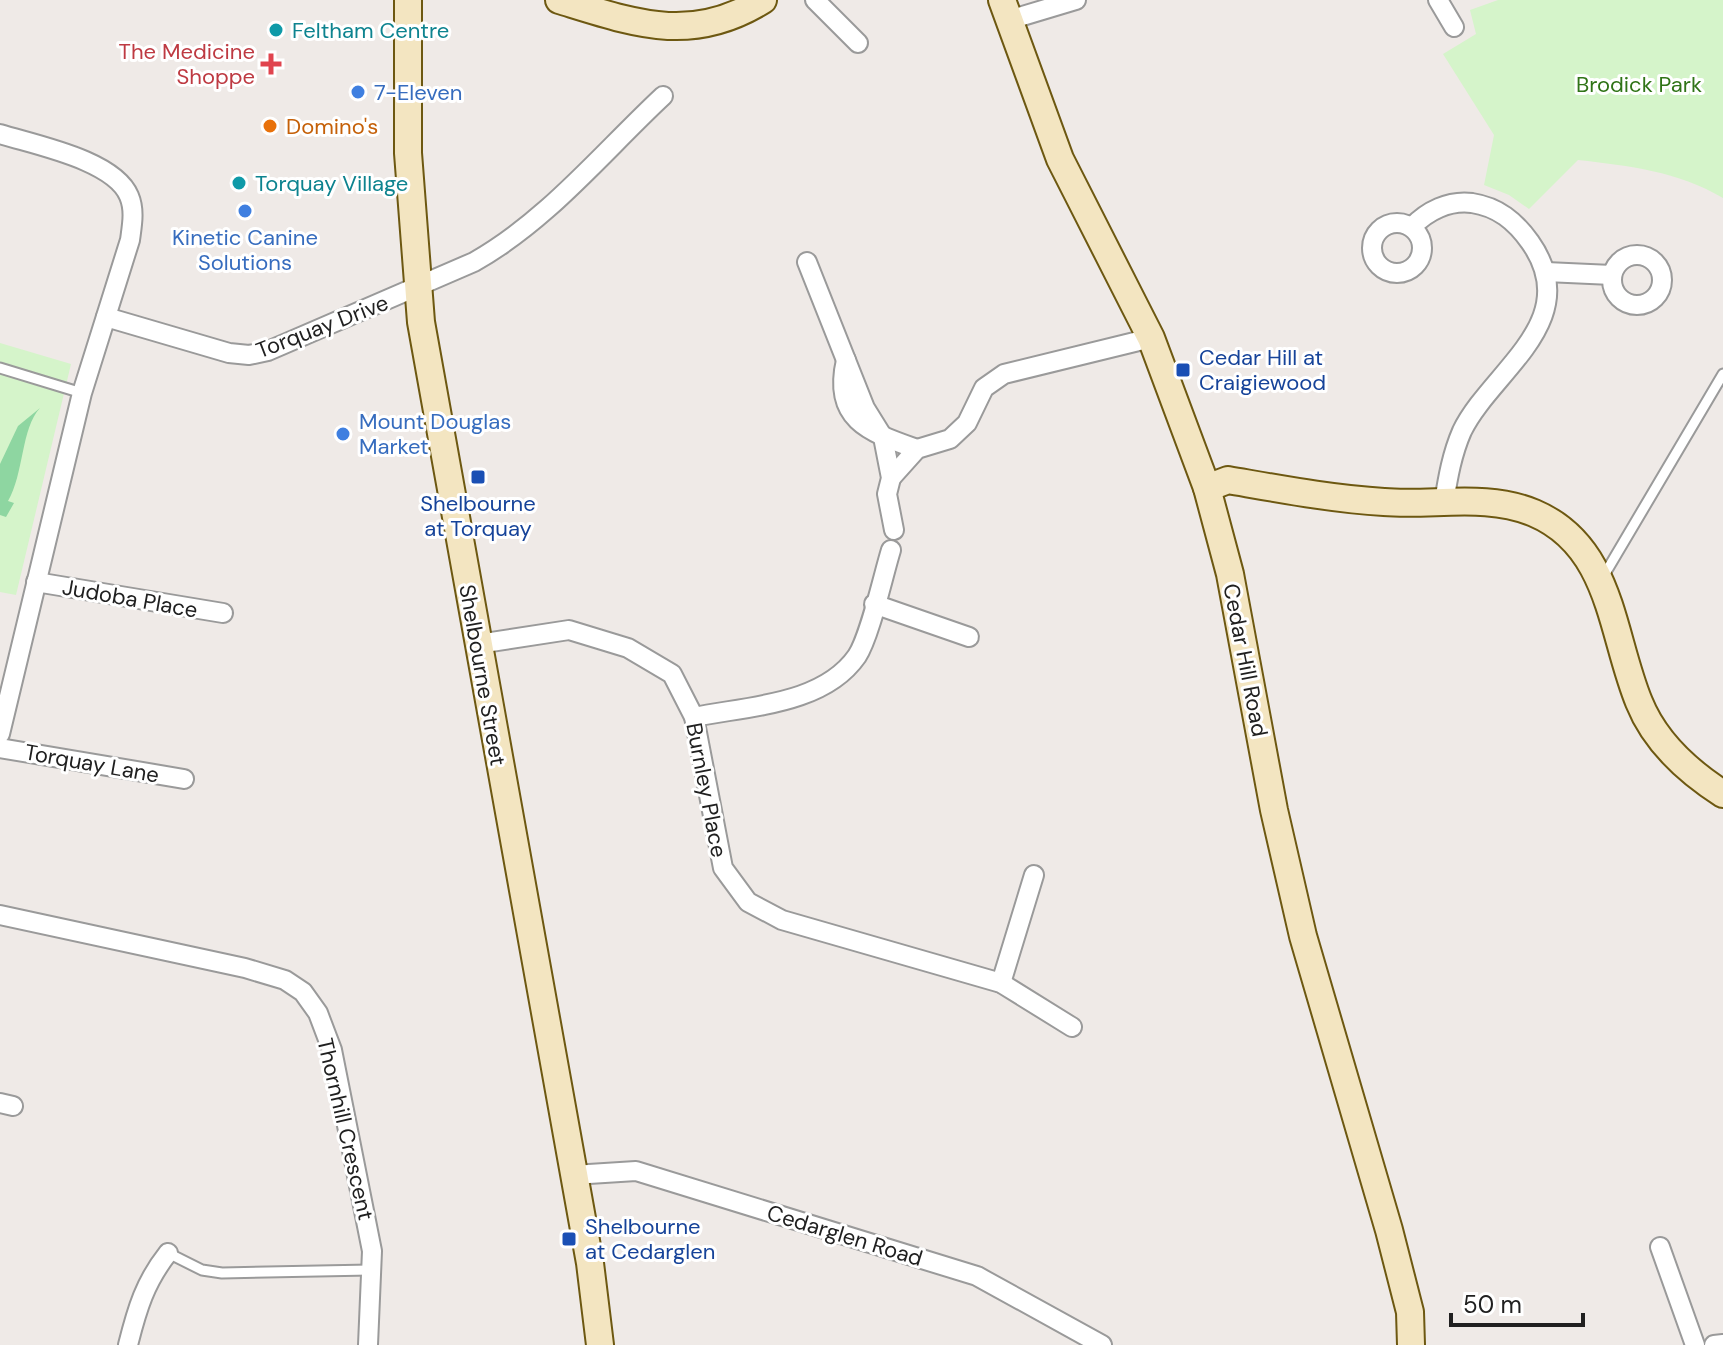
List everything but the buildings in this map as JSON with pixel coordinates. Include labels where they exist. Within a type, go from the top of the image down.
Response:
[{"type":"street","name":"Shelbourne Street","points":[[408,0],[408,153],[416,287],[573,1175],[600,1345]]},
{"type":"street","points":[[559,0],[638,23],[687,28],[743,13],[763,0]]},
{"type":"street","points":[[815,0],[858,43]]},
{"type":"street","points":[[1006,10],[1076,0]]},
{"type":"street","points":[[1438,0],[1454,27]]},
{"type":"street","name":"Cedar Hill Road","points":[[1006,10],[1060,159],[1151,338],[1207,488],[1230,574],[1274,810],[1303,936],[1389,1230],[1410,1312],[1411,1345]]},
{"type":"street","name":"Torquay Drive","points":[[106,317],[229,353],[249,355],[287,344],[474,262],[533,223],[663,96]]},
{"type":"street","points":[[0,134],[90,163],[116,178],[128,195],[133,215],[130,240],[82,393],[36,582],[6,683],[0,734]]},
{"type":"street","points":[[1412,227],[1424,214],[1449,205],[1485,205],[1507,216],[1523,232],[1546,272],[1548,285],[1536,330],[1523,355],[1464,428],[1451,460],[1444,502]]},
{"type":"street","points":[[807,262],[865,408],[883,437],[891,478],[887,494],[894,530]]},
{"type":"street","points":[[1546,272],[1612,275]]},
{"type":"street","points":[[891,478],[917,449],[950,439],[967,423],[984,388],[1004,374],[1151,338]]},
{"type":"street","points":[[883,437],[917,449]]},
{"type":"street","points":[[1207,488],[1228,480],[1387,503],[1492,503],[1535,514],[1565,530],[1586,552],[1600,581],[1618,627],[1639,703],[1655,731],[1683,766],[1723,794]]},
{"type":"street","points":[[694,717],[815,692],[858,655],[891,550]]},
{"type":"street","name":"Judoba Place","points":[[36,582],[223,613]]},
{"type":"street","points":[[874,604],[969,637]]},
{"type":"street","name":"Burnley Place","points":[[478,644],[569,630],[628,648],[672,674],[694,717],[723,868],[748,902],[782,920],[1001,983],[1072,1027]]},
{"type":"street","name":"Torquay Lane","points":[[0,748],[184,779]]},
{"type":"street","points":[[1001,983],[1034,875]]},
{"type":"street","name":"Thornhill Crescent","points":[[0,915],[245,968],[285,980],[303,992],[318,1013],[332,1050],[372,1251],[368,1345]]},
{"type":"street","name":"Cedarglen Road","points":[[573,1175],[636,1171],[977,1276],[1102,1345]]},
{"type":"street","points":[[1660,1247],[1695,1345]]},
{"type":"street","points":[[128,1345],[139,1300],[151,1275],[168,1253]]},
{"type":"street","points":[[1714,1345],[1723,1344]]},
{"type":"lane","points":[[0,368],[82,393]]},
{"type":"lane","points":[[1600,581],[1669,471],[1723,374]]},
{"type":"lane","points":[[168,1253],[202,1270],[222,1273],[370,1270]]},
{"type":"green space","name":"Brodick Park","points":[[1498,0],[1723,0],[1723,198],[1671,176],[1578,160],[1529,209],[1509,195],[1484,185],[1494,135],[1443,54],[1476,34],[1470,10]]},
{"type":"green space","points":[[0,343],[71,364],[16,595],[0,592]]},
{"type":"green space","points":[[40,408],[29,427],[8,501],[14,503],[6,517],[0,515],[0,464],[18,426]]},
{"type":"place","name":"Feltham Centre","points":[[276,30]]},
{"type":"place","name":"The Medicine Shoppe","points":[[271,64]]},
{"type":"place","name":"7-Eleven","points":[[358,92]]},
{"type":"place","name":"Domino's","points":[[270,126]]},
{"type":"place","name":"Torquay Village","points":[[239,183]]},
{"type":"place","name":"Kinetic Canine Solutions","points":[[245,211]]},
{"type":"place","name":"Cedar Hill at Craigiewood","points":[[1183,370]]},
{"type":"place","name":"Mount Douglas Market","points":[[343,434]]},
{"type":"place","name":"Shelbourne at Torquay","points":[[478,477]]},
{"type":"place","name":"Shelbourne at Cedarglen","points":[[569,1239]]}]
